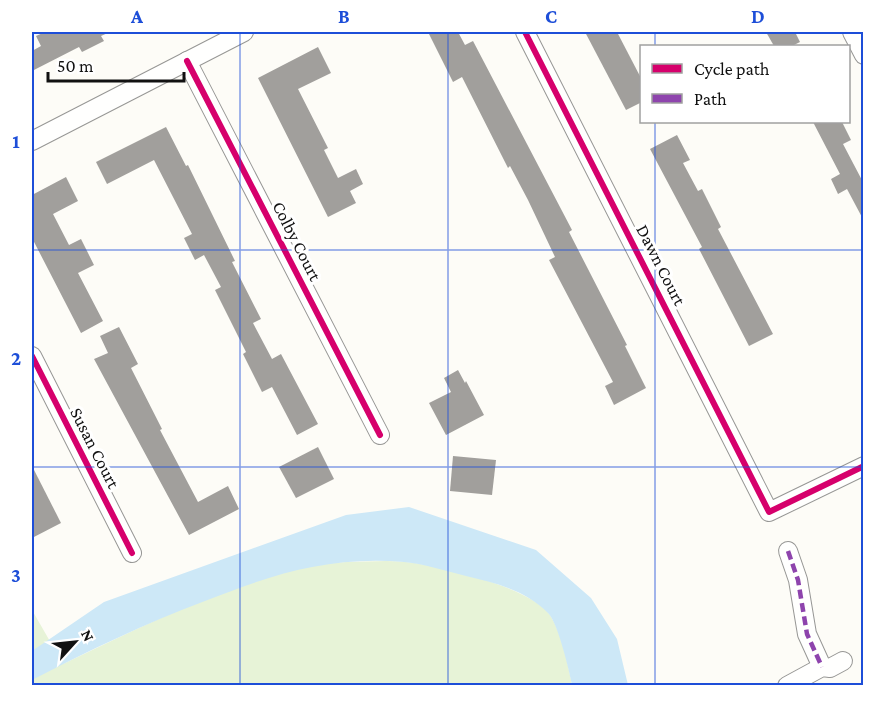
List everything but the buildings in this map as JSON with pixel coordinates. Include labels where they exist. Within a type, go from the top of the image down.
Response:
[{"type":"street","points":[[32,141],[244,32]]},
{"type":"street","name":"Dawn Court","points":[[525,32],[769,512],[864,466]]},
{"type":"street","points":[[852,32],[864,55]]},
{"type":"street","name":"Colby Court","points":[[187,61],[380,435]]},
{"type":"street","name":"Susan Court","points":[[32,356],[132,553]]},
{"type":"street","points":[[788,551],[798,580],[807,634],[822,667]]},
{"type":"street","points":[[787,686],[822,667],[830,668],[843,661]]},
{"type":"green space","points":[[391,561],[421,564],[484,580],[525,596],[540,605],[550,615],[564,649],[572,685],[32,685],[32,610],[63,664],[181,609],[242,585],[305,567],[346,562]]},
{"type":"water","points":[[409,507],[536,550],[591,598],[617,639],[628,685],[572,685],[563,647],[552,618],[530,598],[510,588],[428,566],[377,561],[302,569],[230,591],[139,628],[32,680],[32,651],[104,602],[346,515]]},
{"type":"marked path","points":[[788,551],[798,580],[807,634],[822,667]]},
{"type":"cycle path","points":[[525,32],[769,512],[864,466]]},
{"type":"cycle path","points":[[187,61],[380,435]]},
{"type":"cycle path","points":[[32,356],[132,553]]}]
